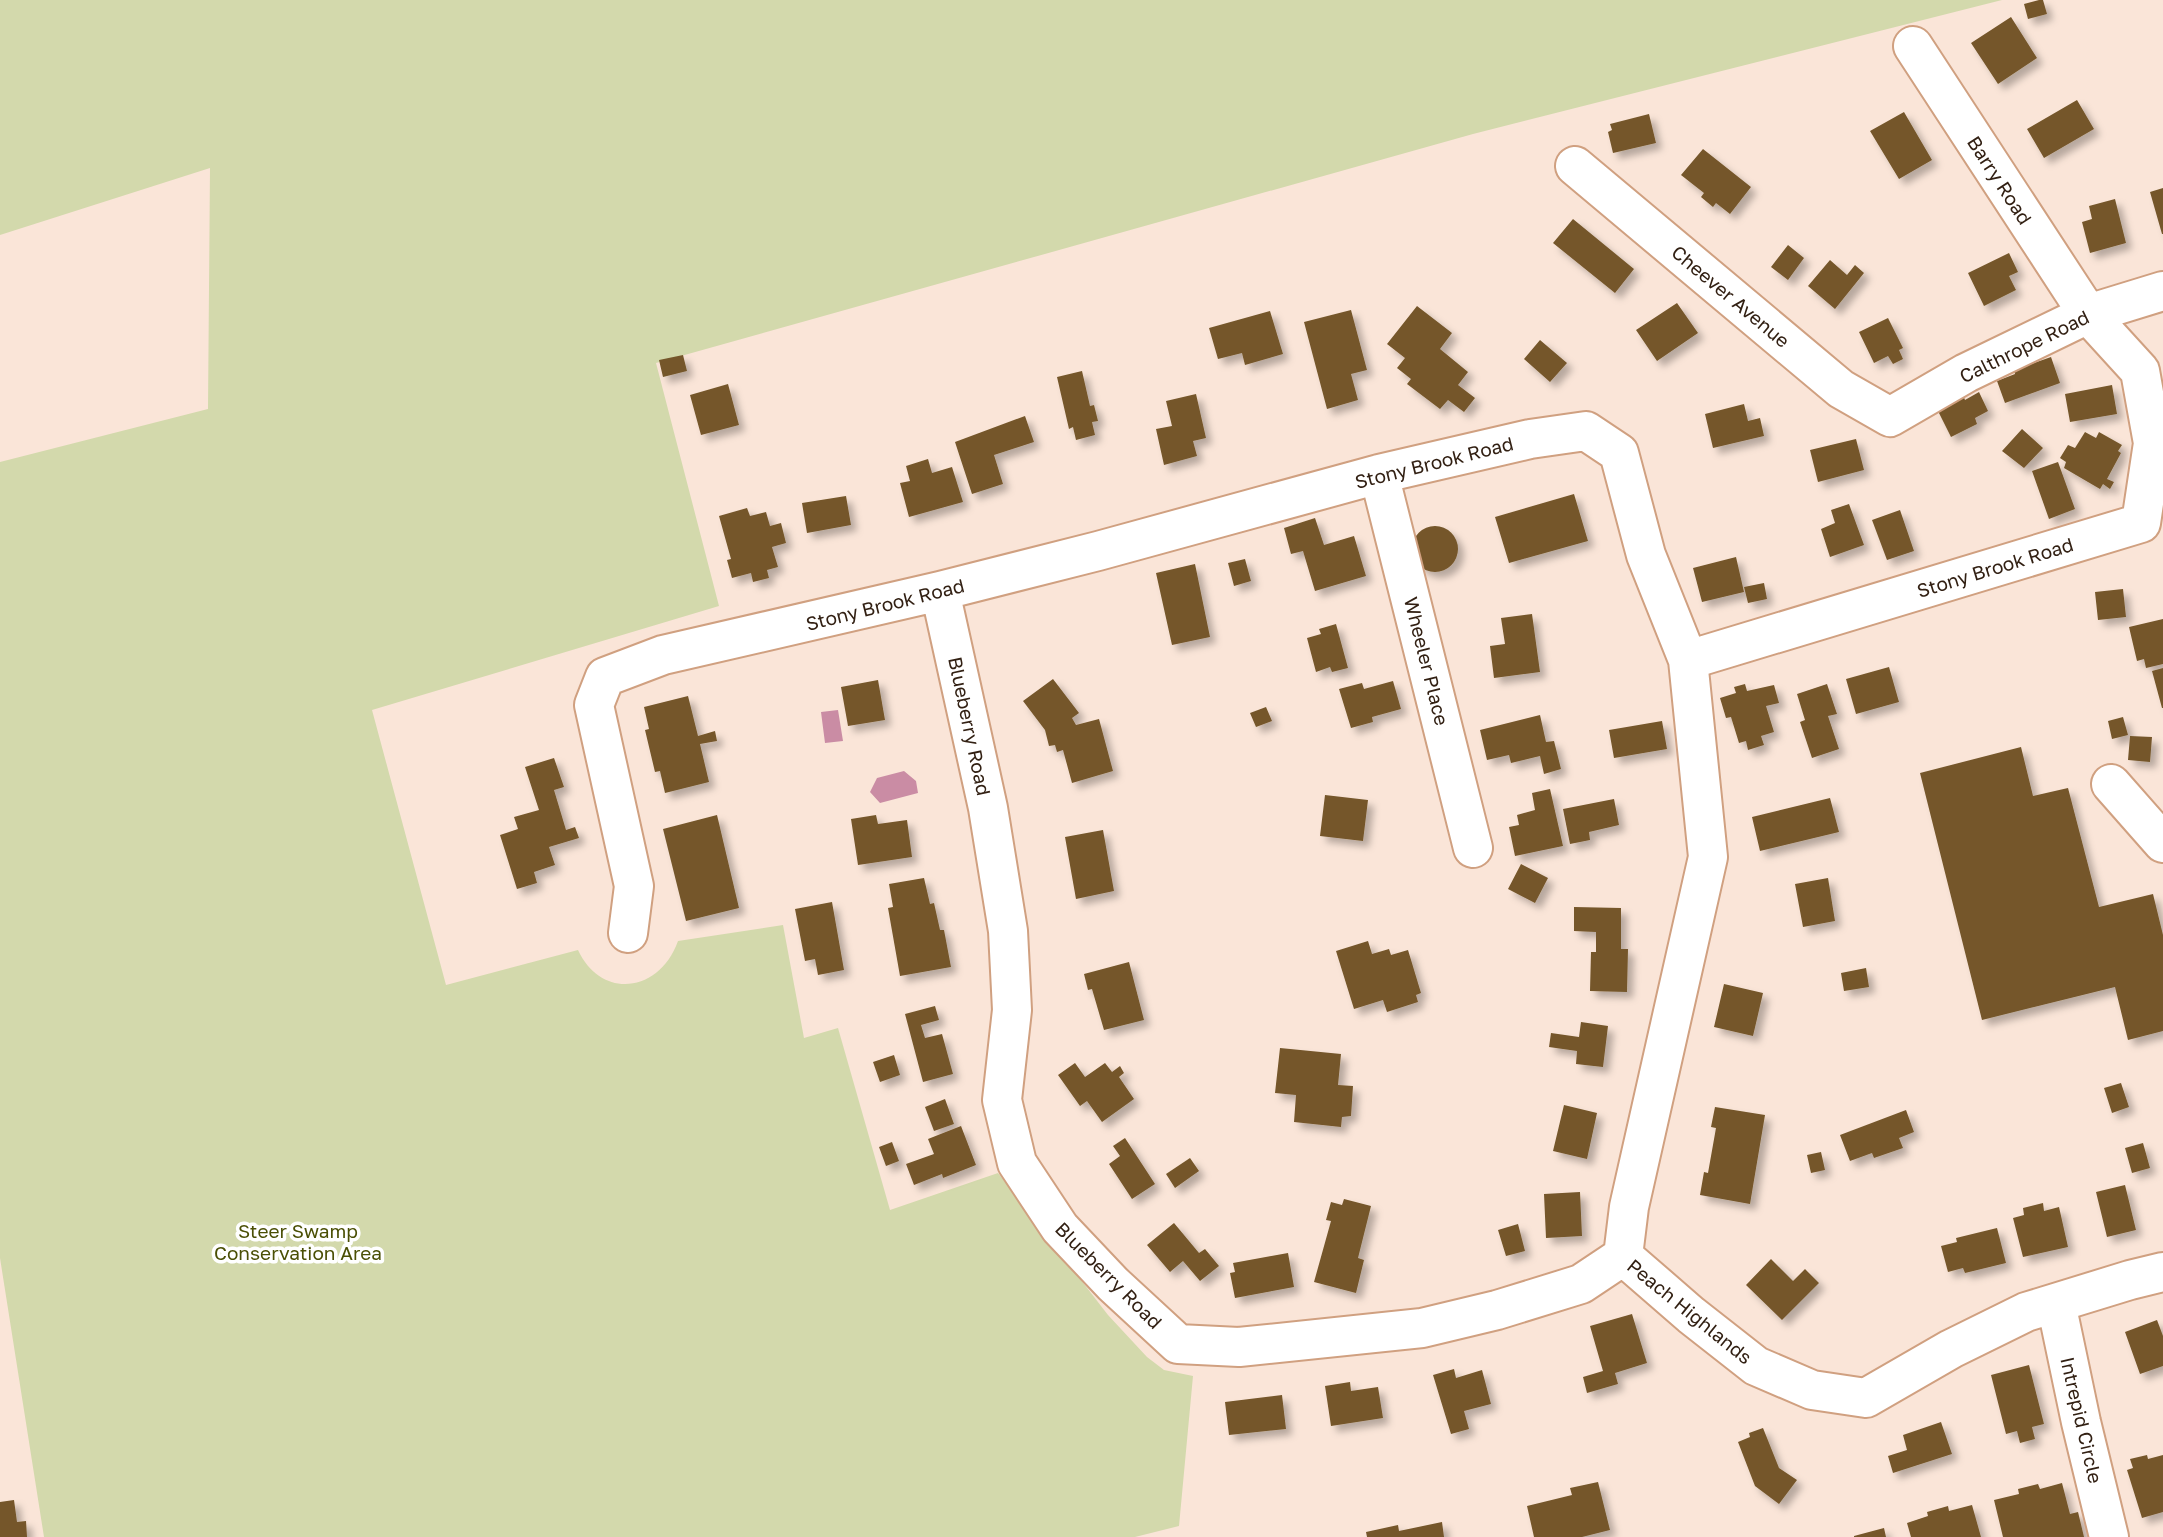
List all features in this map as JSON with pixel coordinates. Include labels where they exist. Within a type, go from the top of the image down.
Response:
[{"type":"street","name":"Barry Road","points":[[1913,46],[2088,314]]},
{"type":"street","name":"Cheever Avenue","points":[[1575,166],[1841,389],[1892,416]]},
{"type":"street","name":"Calthrope Road","points":[[1892,416],[1966,373],[2088,314],[2163,291]]},
{"type":"street","name":"Stony Brook Road","points":[[628,933],[634,886],[594,705],[605,677],[663,654],[940,591],[1379,474],[1531,439],[1586,431],[1619,453],[1646,555],[1688,660],[2141,523],[2153,443],[2140,371],[2088,314]]},
{"type":"street","name":"Wheeler Place","points":[[1379,474],[1473,848]]},
{"type":"street","name":"Blueberry Road","points":[[940,591],[988,808],[1008,931],[1012,1010],[1002,1100],[1017,1163],[1060,1228],[1113,1284],[1178,1344],[1239,1347],[1422,1328],[1497,1310],[1581,1284],[1623,1256]]},
{"type":"street","name":"Peach Highlands","points":[[1688,660],[1708,858],[1629,1207],[1623,1256],[1691,1315],[1756,1366],[1812,1390],[1866,1398],[1951,1349],[2026,1312],[2163,1272]]},
{"type":"street","points":[[2111,785],[2163,844]]},
{"type":"street","name":"Intrepid Circle","points":[[2056,1303],[2109,1537]]},
{"type":"green space","name":"Steer Swamp Conservation Area","points":[[0,0],[2002,0],[1473,134],[656,363],[719,606],[372,710],[446,985],[578,950],[588,966],[601,977],[615,983],[630,984],[645,980],[658,971],[670,958],[678,941],[783,925],[804,1038],[838,1028],[890,1210],[998,1173],[1108,1315],[1147,1357],[1164,1370],[1193,1376],[1179,1526],[1135,1537],[44,1537],[0,1258],[0,462],[208,409],[210,168],[0,235]]},
{"type":"shaded area","points":[[838,710],[843,741],[825,743],[821,712]]},
{"type":"shaded area","points":[[904,771],[916,781],[918,793],[880,803],[870,792],[877,778]]},
{"type":"building","points":[[2043,0],[2047,14],[2028,19],[2024,4]]},
{"type":"building","points":[[2011,17],[2037,58],[1998,84],[1971,43]]},
{"type":"building","points":[[2077,100],[2094,129],[2044,158],[2027,129]]},
{"type":"building","points":[[1904,112],[1932,160],[1899,179],[1870,131]]},
{"type":"building","points":[[1649,114],[1656,143],[1613,153],[1608,132],[1612,130],[1610,124]]},
{"type":"building","points":[[1703,149],[1751,187],[1730,214],[1716,203],[1713,207],[1701,197],[1704,193],[1681,175]]},
{"type":"building","points":[[2163,188],[2163,234],[2162,234],[2150,192]]},
{"type":"building","points":[[2115,199],[2126,243],[2090,253],[2082,222],[2092,219],[2089,206]]},
{"type":"building","points":[[1573,219],[1634,269],[1615,293],[1553,243]]},
{"type":"building","points":[[1788,245],[1804,258],[1788,280],[1771,267]]},
{"type":"building","points":[[2009,253],[2018,272],[2009,276],[2016,290],[1984,306],[1968,273]]},
{"type":"building","points":[[1830,260],[1847,275],[1855,265],[1864,273],[1835,309],[1808,286]]},
{"type":"building","points":[[1677,303],[1698,333],[1657,361],[1636,330]]},
{"type":"building","points":[[1417,306],[1452,333],[1440,349],[1468,372],[1458,385],[1475,398],[1464,412],[1448,400],[1440,409],[1407,384],[1411,379],[1397,368],[1405,358],[1387,344]]},
{"type":"building","points":[[1351,310],[1367,370],[1351,374],[1358,400],[1327,409],[1304,322]]},
{"type":"building","points":[[1270,311],[1283,354],[1245,365],[1242,353],[1218,359],[1209,328]]},
{"type":"building","points":[[1888,318],[1903,348],[1899,350],[1903,359],[1893,364],[1888,356],[1874,363],[1859,332]]},
{"type":"building","points":[[1540,340],[1567,363],[1550,382],[1524,359]]},
{"type":"building","points":[[683,355],[687,371],[663,377],[659,360]]},
{"type":"building","points":[[2051,357],[2060,383],[2005,403],[1997,381],[2015,374],[2014,370]]},
{"type":"building","points":[[1082,371],[1090,406],[1094,405],[1098,421],[1092,422],[1095,435],[1076,440],[1073,427],[1069,429],[1057,377]]},
{"type":"building","points":[[728,384],[739,425],[701,435],[690,395]]},
{"type":"building","points":[[2112,385],[2117,414],[2070,422],[2065,394]]},
{"type":"building","points":[[1979,392],[1988,411],[1975,418],[1977,424],[1951,437],[1937,409],[1963,395],[1965,400]]},
{"type":"building","points":[[1196,394],[1206,438],[1193,441],[1197,456],[1164,465],[1156,429],[1172,426],[1166,401]]},
{"type":"building","points":[[1744,404],[1748,421],[1760,418],[1764,436],[1713,448],[1705,414]]},
{"type":"building","points":[[1025,416],[1034,442],[994,455],[1003,484],[972,494],[955,442]]},
{"type":"building","points":[[2022,429],[2043,448],[2024,468],[2002,451]]},
{"type":"building","points":[[2085,432],[2096,438],[2099,432],[2122,445],[2118,451],[2121,453],[2107,479],[2114,482],[2110,489],[2103,484],[2100,489],[2064,468],[2066,462],[2060,458],[2068,445],[2075,448]]},
{"type":"building","points":[[1856,439],[1864,470],[1818,482],[1810,450]]},
{"type":"building","points":[[928,459],[932,473],[952,467],[963,502],[909,517],[900,483],[910,481],[906,466]]},
{"type":"building","points":[[2058,462],[2075,509],[2049,519],[2032,471]]},
{"type":"building","points":[[1574,494],[1588,541],[1509,563],[1495,517]]},
{"type":"building","points":[[846,496],[851,525],[807,533],[802,503]]},
{"type":"building","points":[[1849,504],[1864,545],[1830,557],[1821,529],[1835,523],[1831,510]]},
{"type":"building","points":[[747,508],[750,516],[766,512],[770,526],[781,523],[786,543],[772,547],[778,567],[767,570],[769,578],[753,582],[751,573],[732,578],[727,560],[731,559],[719,516]]},
{"type":"building","points":[[1900,510],[1914,551],[1887,560],[1872,520]]},
{"type":"building","points":[[1315,518],[1324,545],[1354,536],[1366,576],[1315,591],[1303,551],[1291,554],[1284,528]]},
{"type":"building","points":[[1435,526],[1451,533],[1458,549],[1451,565],[1435,572],[1419,565],[1412,549],[1419,533]]},
{"type":"building","points":[[1736,557],[1744,592],[1702,602],[1693,568]]},
{"type":"building","points":[[1245,559],[1251,581],[1234,586],[1228,563]]},
{"type":"building","points":[[1195,564],[1210,637],[1172,645],[1156,573]]},
{"type":"building","points":[[1764,583],[1767,599],[1748,603],[1744,587]]},
{"type":"building","points":[[2123,589],[2126,617],[2098,620],[2095,592]]},
{"type":"building","points":[[1532,614],[1540,672],[1494,678],[1490,646],[1505,644],[1501,618]]},
{"type":"building","points":[[2163,619],[2163,664],[2146,668],[2144,659],[2137,661],[2129,627]]},
{"type":"building","points":[[1336,624],[1348,668],[1332,672],[1330,667],[1316,672],[1307,638],[1321,634],[1319,629]]},
{"type":"building","points":[[1889,667],[1899,702],[1856,714],[1846,679]]},
{"type":"building","points":[[2163,668],[2163,708],[2162,708],[2152,671]]},
{"type":"building","points":[[1053,679],[1079,713],[1072,718],[1076,725],[1099,719],[1113,771],[1072,783],[1063,750],[1057,752],[1055,745],[1049,746],[1045,730],[1023,701]]},
{"type":"building","points":[[878,680],[885,720],[848,726],[841,687]]},
{"type":"building","points":[[1393,681],[1401,709],[1372,717],[1373,722],[1351,728],[1339,689],[1362,683],[1364,689]]},
{"type":"building","points":[[1745,684],[1747,691],[1774,685],[1779,703],[1766,706],[1774,732],[1761,736],[1764,745],[1748,750],[1746,741],[1739,743],[1731,717],[1726,718],[1720,698],[1736,693],[1734,687]]},
{"type":"building","points":[[1827,684],[1837,714],[1828,716],[1839,749],[1812,758],[1800,722],[1805,720],[1797,694]]},
{"type":"building","points":[[688,696],[698,736],[715,731],[717,741],[700,744],[709,782],[665,793],[660,771],[655,772],[645,730],[649,729],[644,707]]},
{"type":"building","points":[[1266,707],[1272,721],[1256,727],[1250,713]]},
{"type":"building","points":[[1540,715],[1546,742],[1554,741],[1561,769],[1544,774],[1540,756],[1511,763],[1509,755],[1487,760],[1480,730]]},
{"type":"building","points":[[2123,717],[2128,735],[2112,739],[2108,721]]},
{"type":"building","points":[[1662,721],[1667,749],[1614,758],[1609,730]]},
{"type":"building","points":[[2130,736],[2152,737],[2150,762],[2128,760]]},
{"type":"building","points":[[2021,747],[2033,796],[2068,788],[2099,907],[2153,894],[2163,935],[2163,1031],[2128,1040],[2115,987],[1982,1020],[1920,773]]},
{"type":"building","points":[[554,758],[564,787],[554,790],[566,830],[575,827],[579,838],[549,847],[555,865],[534,872],[537,883],[517,889],[500,835],[518,829],[514,817],[539,810],[525,767]]},
{"type":"building","points":[[1550,789],[1563,846],[1515,856],[1509,827],[1519,825],[1517,815],[1535,810],[1532,793]]},
{"type":"building","points":[[1325,795],[1368,800],[1363,841],[1320,836]]},
{"type":"building","points":[[1830,798],[1839,832],[1760,851],[1752,817]]},
{"type":"building","points":[[1614,799],[1619,825],[1589,832],[1590,840],[1570,844],[1563,809]]},
{"type":"building","points":[[717,815],[739,908],[686,921],[663,829]]},
{"type":"building","points":[[876,815],[878,824],[907,820],[912,857],[858,865],[851,819]]},
{"type":"building","points":[[1103,830],[1114,891],[1076,899],[1065,837]]},
{"type":"building","points":[[1521,864],[1548,878],[1535,903],[1508,889]]},
{"type":"building","points":[[924,878],[930,904],[934,903],[940,930],[944,930],[951,967],[900,976],[888,908],[893,907],[889,884]]},
{"type":"building","points":[[1828,878],[1835,921],[1803,927],[1795,884]]},
{"type":"building","points":[[832,902],[844,970],[818,975],[815,959],[805,961],[795,909]]},
{"type":"building","points":[[1574,907],[1621,908],[1621,949],[1628,949],[1627,992],[1590,991],[1591,952],[1596,952],[1596,932],[1574,931]]},
{"type":"building","points":[[1368,941],[1372,954],[1389,949],[1391,955],[1408,950],[1421,993],[1416,995],[1418,1002],[1387,1012],[1383,1000],[1354,1009],[1336,951]]},
{"type":"building","points":[[1129,962],[1144,1020],[1104,1030],[1092,989],[1088,990],[1084,974]]},
{"type":"building","points":[[1866,968],[1869,987],[1844,991],[1841,973]]},
{"type":"building","points":[[1724,984],[1763,993],[1753,1036],[1714,1027]]},
{"type":"building","points":[[935,1006],[939,1020],[921,1025],[925,1038],[942,1034],[953,1074],[923,1082],[905,1014]]},
{"type":"building","points":[[1581,1022],[1608,1026],[1603,1067],[1576,1064],[1577,1051],[1549,1047],[1551,1033],[1579,1037]]},
{"type":"building","points":[[1280,1048],[1341,1054],[1338,1085],[1353,1086],[1351,1116],[1342,1117],[1341,1127],[1294,1122],[1296,1095],[1275,1093]]},
{"type":"building","points":[[894,1055],[900,1075],[880,1082],[873,1062]]},
{"type":"building","points":[[1075,1063],[1085,1077],[1105,1063],[1112,1072],[1120,1066],[1124,1073],[1119,1077],[1134,1099],[1102,1122],[1087,1101],[1080,1106],[1058,1075]]},
{"type":"building","points":[[2121,1083],[2129,1107],[2112,1113],[2104,1088]]},
{"type":"building","points":[[945,1099],[954,1124],[934,1131],[925,1107]]},
{"type":"building","points":[[1564,1105],[1597,1113],[1587,1159],[1553,1151]]},
{"type":"building","points":[[1715,1107],[1765,1115],[1750,1204],[1700,1195],[1704,1172],[1708,1173],[1716,1128],[1711,1127]]},
{"type":"building","points":[[1906,1110],[1914,1132],[1899,1138],[1903,1148],[1874,1158],[1872,1153],[1850,1161],[1840,1135]]},
{"type":"building","points":[[961,1126],[976,1165],[943,1178],[942,1174],[914,1185],[906,1164],[934,1154],[928,1139]]},
{"type":"building","points":[[1125,1138],[1155,1184],[1132,1199],[1109,1164],[1120,1156],[1113,1146]]},
{"type":"building","points":[[892,1142],[899,1161],[886,1166],[879,1147]]},
{"type":"building","points":[[2143,1143],[2150,1168],[2132,1173],[2125,1148]]},
{"type":"building","points":[[1821,1152],[1825,1170],[1811,1173],[1807,1155]]},
{"type":"building","points":[[1190,1158],[1199,1171],[1175,1188],[1166,1174]]},
{"type":"building","points":[[2125,1185],[2136,1230],[2107,1237],[2096,1192]]},
{"type":"building","points":[[1580,1192],[1582,1236],[1546,1238],[1544,1194]]},
{"type":"building","points":[[1344,1199],[1371,1206],[1358,1258],[1364,1260],[1356,1293],[1314,1282],[1331,1221],[1326,1220],[1331,1202],[1342,1205]]},
{"type":"building","points":[[2043,1203],[2044,1211],[2059,1207],[2068,1247],[2023,1257],[2013,1218],[2024,1215],[2023,1208]]},
{"type":"building","points":[[1174,1223],[1199,1253],[1205,1249],[1219,1266],[1200,1281],[1183,1261],[1170,1272],[1147,1245]]},
{"type":"building","points":[[1518,1224],[1525,1251],[1506,1256],[1498,1230]]},
{"type":"building","points":[[1997,1228],[2006,1263],[1965,1273],[1963,1268],[1948,1272],[1941,1246],[1957,1242],[1956,1238]]},
{"type":"building","points":[[1288,1253],[1294,1287],[1235,1298],[1230,1273],[1235,1272],[1233,1263]]},
{"type":"building","points":[[1771,1259],[1793,1281],[1805,1269],[1819,1283],[1782,1320],[1746,1285]]},
{"type":"building","points":[[1632,1314],[1647,1363],[1615,1373],[1618,1384],[1587,1393],[1583,1377],[1603,1371],[1590,1326]]},
{"type":"building","points":[[2157,1320],[2163,1336],[2163,1366],[2140,1374],[2125,1332]]},
{"type":"building","points":[[2029,1365],[2044,1424],[2032,1427],[2035,1439],[2020,1443],[2017,1431],[2006,1434],[1991,1375]]},
{"type":"building","points":[[1454,1369],[1456,1378],[1482,1370],[1491,1404],[1464,1411],[1469,1429],[1451,1434],[1433,1375]]},
{"type":"building","points":[[1350,1382],[1351,1391],[1378,1387],[1383,1418],[1331,1426],[1325,1386]]},
{"type":"building","points":[[1282,1395],[1286,1429],[1229,1435],[1225,1402]]},
{"type":"building","points":[[1941,1422],[1952,1454],[1893,1473],[1888,1456],[1907,1450],[1903,1435]]},
{"type":"building","points":[[1763,1428],[1779,1468],[1797,1480],[1779,1504],[1755,1486],[1738,1442],[1750,1437],[1749,1433]]},
{"type":"building","points":[[2147,1455],[2148,1459],[2163,1455],[2163,1512],[2142,1518],[2127,1470],[2133,1468],[2130,1459]]},
{"type":"building","points":[[1598,1482],[1610,1530],[1582,1537],[1534,1537],[1527,1506],[1572,1495],[1570,1488]]},
{"type":"building","points":[[2062,1483],[2070,1514],[2078,1512],[2084,1537],[2003,1537],[1994,1500],[2019,1494],[2018,1489],[2038,1484],[2040,1489]]},
{"type":"building","points":[[14,1500],[17,1522],[26,1521],[27,1537],[0,1537],[0,1502]]},
{"type":"building","points":[[1972,1505],[1981,1537],[1911,1537],[1907,1523],[1928,1516],[1927,1512],[1948,1506],[1949,1511]]},
{"type":"building","points":[[1442,1522],[1444,1537],[1367,1537],[1366,1532],[1398,1525],[1399,1531]]},
{"type":"building","points":[[1884,1528],[1886,1537],[1854,1537],[1854,1536]]}]
